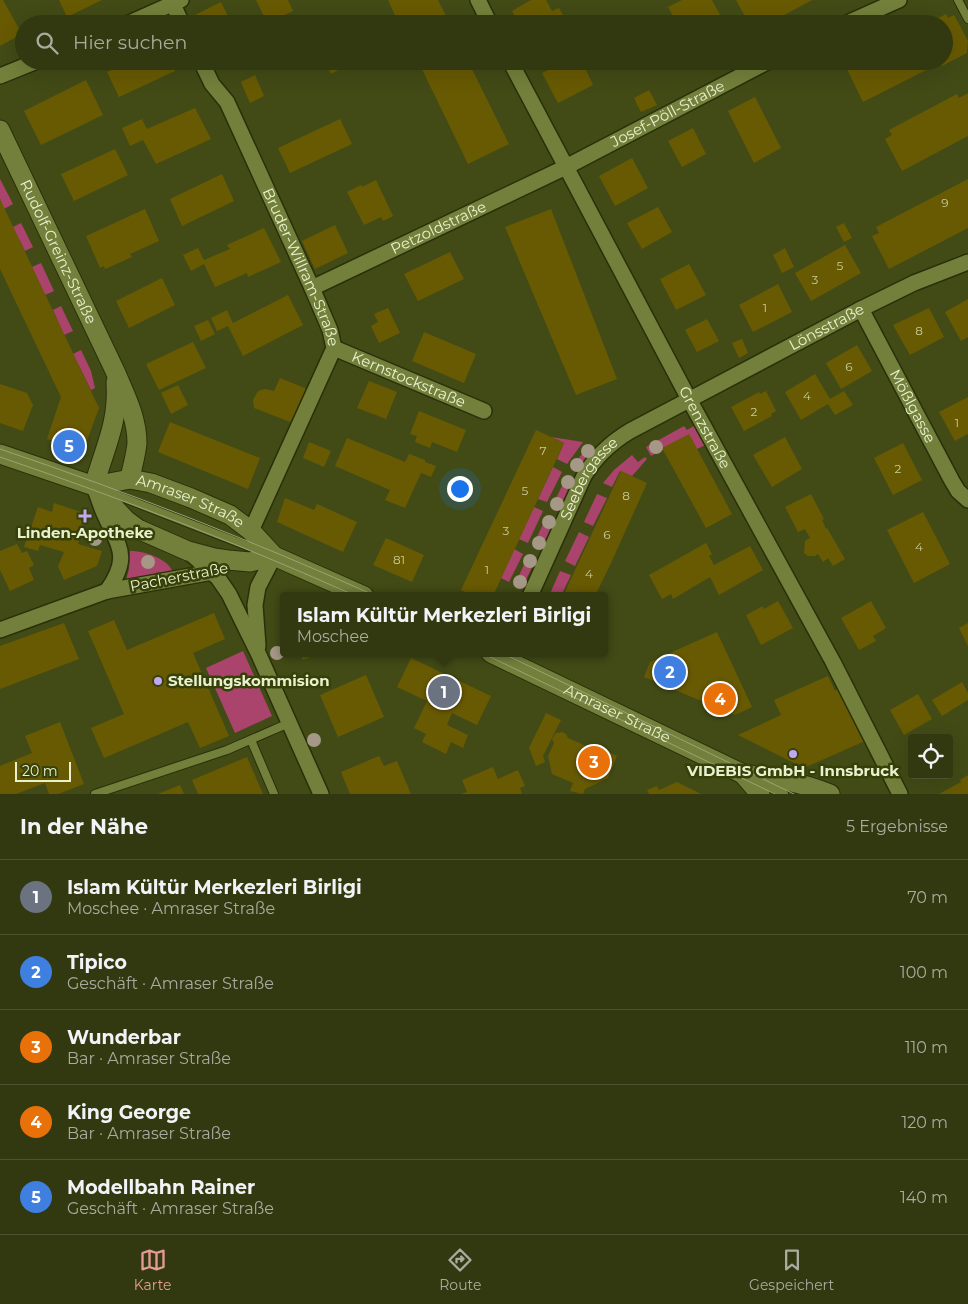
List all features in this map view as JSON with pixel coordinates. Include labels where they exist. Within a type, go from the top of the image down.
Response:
[{"type":"street","points":[[478,0],[486,15]]},
{"type":"street","points":[[866,15],[899,0]]},
{"type":"street","points":[[147,15],[177,2],[180,15]]},
{"type":"street","points":[[0,76],[15,70]]},
{"type":"street","name":"Bruder-Willram-Straße","points":[[205,70],[212,84],[227,102],[312,288],[330,330],[334,348],[250,532]]},
{"type":"street","name":"Grenzstraße","points":[[515,70],[690,401],[833,662],[900,794]]},
{"type":"street","name":"Josef-Pöll-Straße","points":[[566,167],[752,70]]},
{"type":"street","name":"Rudolf-Greinz-Straße","points":[[0,130],[116,374],[135,420],[137,445],[130,479]]},
{"type":"street","name":"Petzoldstraße","points":[[312,288],[566,167]]},
{"type":"street","name":"Lönsstraße","points":[[690,401],[861,309],[914,283],[968,262]]},
{"type":"street","name":"Mößlgasse","points":[[861,309],[952,481],[958,491],[968,500]]},
{"type":"street","name":"Kernstockstraße","points":[[334,348],[484,411]]},
{"type":"street","name":"Rudolf-Greinz-Straße","points":[[94,486],[114,424],[117,399],[116,374]]},
{"type":"street","name":"Seebergasse","points":[[532,592],[592,462],[603,450],[630,431],[690,401]]},
{"type":"street","name":"Amraser Straße","points":[[0,454],[94,486],[126,520],[138,529],[188,551],[214,558],[250,562],[274,556]]},
{"type":"street","name":"Amraser Straße","points":[[94,486],[130,479],[151,483],[192,498],[230,515],[274,556],[355,592]]},
{"type":"street","name":"Pacherstraße","points":[[94,486],[115,534],[122,556],[118,574],[107,591]]},
{"type":"street","points":[[188,551],[212,572],[228,594],[259,655],[321,794]]},
{"type":"street","points":[[259,655],[254,605],[258,587],[274,556]]},
{"type":"street","name":"Pacherstraße","points":[[0,630],[107,591],[212,572],[250,562]]},
{"type":"street","name":"Amraser Straße","points":[[503,657],[743,774],[808,785],[830,794]]},
{"type":"street","name":"Amraser Straße","points":[[743,774],[760,794]]},
{"type":"lane","points":[[958,0],[968,19]]},
{"type":"lane","points":[[130,479],[131,500]]},
{"type":"lane","points":[[94,486],[274,556]]},
{"type":"lane","points":[[95,794],[228,750],[289,723]]},
{"type":"lane","points":[[250,740],[274,794]]},
{"type":"lane","points":[[743,774],[784,794]]},
{"type":"shaded area","points":[[0,179],[13,204],[4,209],[0,199]]},
{"type":"shaded area","points":[[21,223],[33,247],[25,251],[13,227]]},
{"type":"shaded area","points":[[41,263],[54,291],[45,295],[32,267]]},
{"type":"shaded area","points":[[61,306],[73,331],[64,335],[53,310]]},
{"type":"shaded area","points":[[81,350],[91,371],[95,388],[91,390],[73,354]]},
{"type":"shaded area","points":[[684,426],[687,430],[694,426],[705,445],[697,449],[689,435],[651,456],[646,447]]},
{"type":"shaded area","points":[[551,437],[583,442],[567,464],[557,459],[564,443]]},
{"type":"shaded area","points":[[588,446],[593,451],[579,471],[572,467]]},
{"type":"shaded area","points":[[632,455],[638,462],[645,457],[647,459],[632,476],[620,471],[612,487],[603,483],[614,470]]},
{"type":"shaded area","points":[[553,467],[562,472],[547,502],[538,499]]},
{"type":"shaded area","points":[[567,476],[574,480],[558,511],[551,508]]},
{"type":"shaded area","points":[[597,494],[607,498],[593,526],[584,522]]},
{"type":"shaded area","points":[[534,507],[543,511],[528,543],[519,539]]},
{"type":"shaded area","points":[[547,516],[555,519],[541,549],[533,545]]},
{"type":"shaded area","points":[[579,532],[589,537],[575,566],[565,561]]},
{"type":"shaded area","points":[[514,549],[523,554],[509,582],[501,578]]},
{"type":"shaded area","points":[[130,551],[154,556],[166,563],[173,572],[126,581]]},
{"type":"shaded area","points":[[528,556],[536,559],[522,588],[515,584]]},
{"type":"shaded area","points":[[560,571],[571,575],[563,592],[551,592]]},
{"type":"shaded area","points":[[243,651],[272,716],[235,733],[206,668]]},
{"type":"building","points":[[0,0],[3,0],[15,21],[15,38],[0,46]]},
{"type":"building","points":[[59,0],[102,0],[71,15],[66,15]]},
{"type":"building","points":[[256,0],[288,0],[293,11],[284,15],[263,15]]},
{"type":"building","points":[[388,0],[438,0],[446,15],[395,15]]},
{"type":"building","points":[[531,0],[546,0],[552,11],[559,8],[563,15],[514,15],[512,11]]},
{"type":"building","points":[[682,0],[712,0],[720,15],[672,15],[668,7]]},
{"type":"building","points":[[736,0],[812,0],[784,15],[744,15]]},
{"type":"building","points":[[221,2],[228,15],[195,15]]},
{"type":"building","points":[[954,15],[968,41],[967,53],[953,60]]},
{"type":"building","points":[[111,70],[175,71],[119,97],[107,72]]},
{"type":"building","points":[[329,70],[338,70],[331,74]]},
{"type":"building","points":[[422,70],[472,70],[509,144],[468,164]]},
{"type":"building","points":[[548,70],[586,70],[593,85],[558,103],[542,73]]},
{"type":"building","points":[[847,70],[926,70],[863,102]]},
{"type":"building","points":[[255,75],[264,96],[250,103],[241,82]]},
{"type":"building","points":[[86,80],[103,115],[41,145],[24,111]]},
{"type":"building","points":[[649,90],[657,105],[641,112],[634,98]]},
{"type":"building","points":[[968,93],[968,136],[902,171],[885,139],[892,135],[889,130],[957,94],[959,98]]},
{"type":"building","points":[[755,97],[781,148],[754,163],[728,111]]},
{"type":"building","points":[[195,108],[211,139],[156,164],[143,140],[130,146],[122,128],[142,119],[147,129]]},
{"type":"building","points":[[340,119],[352,144],[290,173],[278,148]]},
{"type":"building","points":[[693,128],[706,154],[682,167],[668,141]]},
{"type":"building","points":[[115,149],[128,175],[74,201],[61,174]]},
{"type":"building","points":[[632,158],[648,188],[615,206],[599,176]]},
{"type":"building","points":[[222,174],[234,201],[182,226],[170,199]]},
{"type":"building","points":[[968,179],[968,228],[889,269],[872,236],[879,233],[876,227]]},
{"type":"building","points":[[376,180],[393,216],[383,221],[381,217],[364,225],[347,192]]},
{"type":"building","points":[[0,199],[99,408],[83,451],[47,439],[61,397],[0,269]]},
{"type":"building","points":[[658,207],[672,232],[642,249],[627,223]]},
{"type":"building","points":[[145,209],[159,241],[130,254],[132,257],[105,269],[104,266],[100,268],[86,236]]},
{"type":"building","points":[[551,209],[617,379],[576,395],[505,227]]},
{"type":"building","points":[[844,223],[852,238],[844,242],[836,227]]},
{"type":"building","points":[[335,225],[348,253],[315,269],[302,241]]},
{"type":"building","points":[[264,228],[281,262],[248,277],[247,273],[215,287],[204,264],[191,271],[183,255],[198,248],[204,260],[230,249],[227,245]]},
{"type":"building","points":[[845,245],[861,273],[811,301],[795,273]]},
{"type":"building","points":[[785,248],[794,267],[782,273],[773,255]]},
{"type":"building","points":[[450,252],[464,279],[418,301],[404,274]]},
{"type":"building","points":[[689,264],[706,295],[676,310],[660,279]]},
{"type":"building","points":[[162,278],[175,305],[129,328],[116,301]]},
{"type":"building","points":[[778,284],[792,312],[753,332],[739,305]]},
{"type":"building","points":[[288,295],[303,325],[243,356],[228,326],[217,331],[211,318],[227,310],[233,323]]},
{"type":"building","points":[[968,299],[968,337],[961,341],[945,312]]},
{"type":"building","points":[[388,308],[400,333],[379,343],[371,326],[378,322],[374,314]]},
{"type":"building","points":[[929,308],[944,337],[910,355],[893,325]]},
{"type":"building","points":[[707,319],[719,341],[697,352],[685,330]]},
{"type":"building","points":[[208,320],[215,334],[201,341],[194,326]]},
{"type":"building","points":[[424,332],[476,354],[464,383],[412,361]]},
{"type":"building","points":[[742,339],[748,353],[739,358],[732,343]]},
{"type":"building","points":[[193,342],[206,368],[159,390],[146,364]]},
{"type":"building","points":[[857,345],[872,371],[841,389],[826,363]]},
{"type":"building","points":[[815,374],[830,399],[844,391],[853,405],[835,415],[828,404],[801,420],[785,392]]},
{"type":"building","points":[[280,378],[307,389],[293,423],[254,408],[253,400],[258,391],[265,389],[274,391]]},
{"type":"building","points":[[369,381],[397,392],[386,419],[357,408]]},
{"type":"building","points":[[0,384],[27,393],[33,405],[23,431],[0,423]]},
{"type":"building","points":[[178,385],[188,405],[171,414],[161,393]]},
{"type":"building","points":[[766,391],[776,411],[771,414],[772,416],[744,431],[731,407],[759,392],[760,394]]},
{"type":"building","points":[[968,397],[968,434],[955,441],[939,412]]},
{"type":"building","points":[[419,411],[466,430],[457,452],[432,442],[430,448],[415,442],[417,436],[410,434]]},
{"type":"building","points":[[170,422],[260,458],[248,489],[158,452]]},
{"type":"building","points":[[536,430],[564,443],[495,592],[466,592],[461,590]]},
{"type":"building","points":[[689,434],[732,514],[706,528],[662,448]]},
{"type":"building","points":[[785,437],[802,469],[772,487],[753,455]]},
{"type":"building","points":[[347,438],[405,462],[409,454],[436,466],[431,477],[421,473],[405,508],[385,500],[390,490],[335,466]]},
{"type":"building","points":[[309,442],[331,451],[324,467],[303,458]]},
{"type":"building","points":[[903,443],[922,480],[893,495],[874,458]]},
{"type":"building","points":[[621,471],[647,483],[597,592],[565,592]]},
{"type":"building","points":[[811,494],[824,519],[822,520],[826,529],[845,559],[833,566],[828,558],[823,562],[818,554],[808,556],[804,553],[805,541],[810,538],[805,529],[798,532],[785,507]]},
{"type":"building","points":[[285,498],[314,510],[317,504],[357,522],[343,552],[277,522]]},
{"type":"building","points":[[54,503],[87,514],[78,544],[102,551],[97,566],[64,580],[58,566],[64,552],[40,545],[38,551],[24,547],[38,507],[52,512]]},
{"type":"building","points":[[923,512],[950,564],[914,583],[887,530]]},
{"type":"building","points":[[386,538],[424,555],[412,582],[373,565]]},
{"type":"building","points":[[706,543],[712,554],[709,556],[714,565],[750,546],[763,570],[719,595],[710,577],[673,599],[671,594],[662,599],[649,575]]},
{"type":"building","points":[[17,544],[22,553],[27,551],[34,565],[29,568],[34,580],[10,591],[0,570],[0,551]]},
{"type":"building","points":[[778,601],[793,628],[761,645],[746,615],[763,606],[764,609]]},
{"type":"building","points":[[871,601],[886,628],[873,636],[876,641],[859,650],[841,618]]},
{"type":"building","name":"Stellungskommision","points":[[214,613],[225,639],[193,653],[229,736],[200,748],[188,722],[104,758],[91,728],[124,714],[88,631],[114,620],[127,650]]},
{"type":"building","points":[[64,623],[79,659],[0,689],[0,646]]},
{"type":"building","points":[[968,623],[968,646],[959,628]]},
{"type":"building","points":[[717,632],[752,707],[735,715],[644,677],[650,662]]},
{"type":"building","points":[[411,658],[491,696],[477,725],[452,713],[447,725],[468,735],[463,748],[451,742],[446,754],[422,742],[426,734],[414,728],[427,701],[397,687]]},
{"type":"building","points":[[366,675],[384,717],[338,737],[320,695]]},
{"type":"building","points":[[828,676],[865,741],[804,768],[738,735],[781,715],[774,700]]},
{"type":"building","points":[[962,682],[968,693],[968,700],[942,716],[932,700]]},
{"type":"building","points":[[918,694],[932,719],[904,735],[890,710]]},
{"type":"building","points":[[546,713],[561,720],[543,756],[545,762],[536,766],[529,748]]},
{"type":"building","points":[[60,722],[84,784],[58,794],[49,794],[45,783],[16,794],[0,794],[0,766],[32,753],[25,736]]},
{"type":"building","points":[[562,732],[568,738],[593,749],[595,745],[617,756],[608,778],[585,789],[583,794],[570,791],[573,783],[552,774],[548,756],[554,743],[552,739],[556,733]]},
{"type":"building","points":[[379,756],[384,766],[397,761],[411,794],[350,794],[341,772]]},
{"type":"building","points":[[247,757],[263,794],[198,794],[192,780]]},
{"type":"building","points":[[493,767],[498,779],[518,770],[525,786],[520,788],[522,794],[461,794],[467,792],[462,780]]},
{"type":"building","points":[[968,775],[968,794],[939,794],[961,782],[960,780]]},
{"type":"building","points":[[677,782],[701,794],[649,794],[647,790],[657,786],[659,790]]},
{"type":"building","points":[[180,785],[184,794],[158,794]]},
{"type":"tram line","points":[[0,449],[190,518],[367,592]]},
{"type":"tram line","points":[[0,457],[180,522],[347,592]]},
{"type":"tram line","points":[[490,657],[775,794]]},
{"type":"tram line","points":[[510,657],[794,794]]},
{"type":"place","name":"Modellbahn Rainer","points":[[69,446]]},
{"type":"place","name":"Linden-Apotheke","points":[[85,516]]},
{"type":"place","name":"Tipico","points":[[670,672]]},
{"type":"place","name":"Stellungskommision","points":[[158,681]]},
{"type":"place","name":"Islam Kültür Merkezleri Birligi","points":[[444,692]]},
{"type":"place","name":"King George","points":[[720,699]]},
{"type":"place","name":"VIDEBIS GmbH - Innsbruck","points":[[793,754]]},
{"type":"place","name":"Wunderbar","points":[[594,762]]}]
